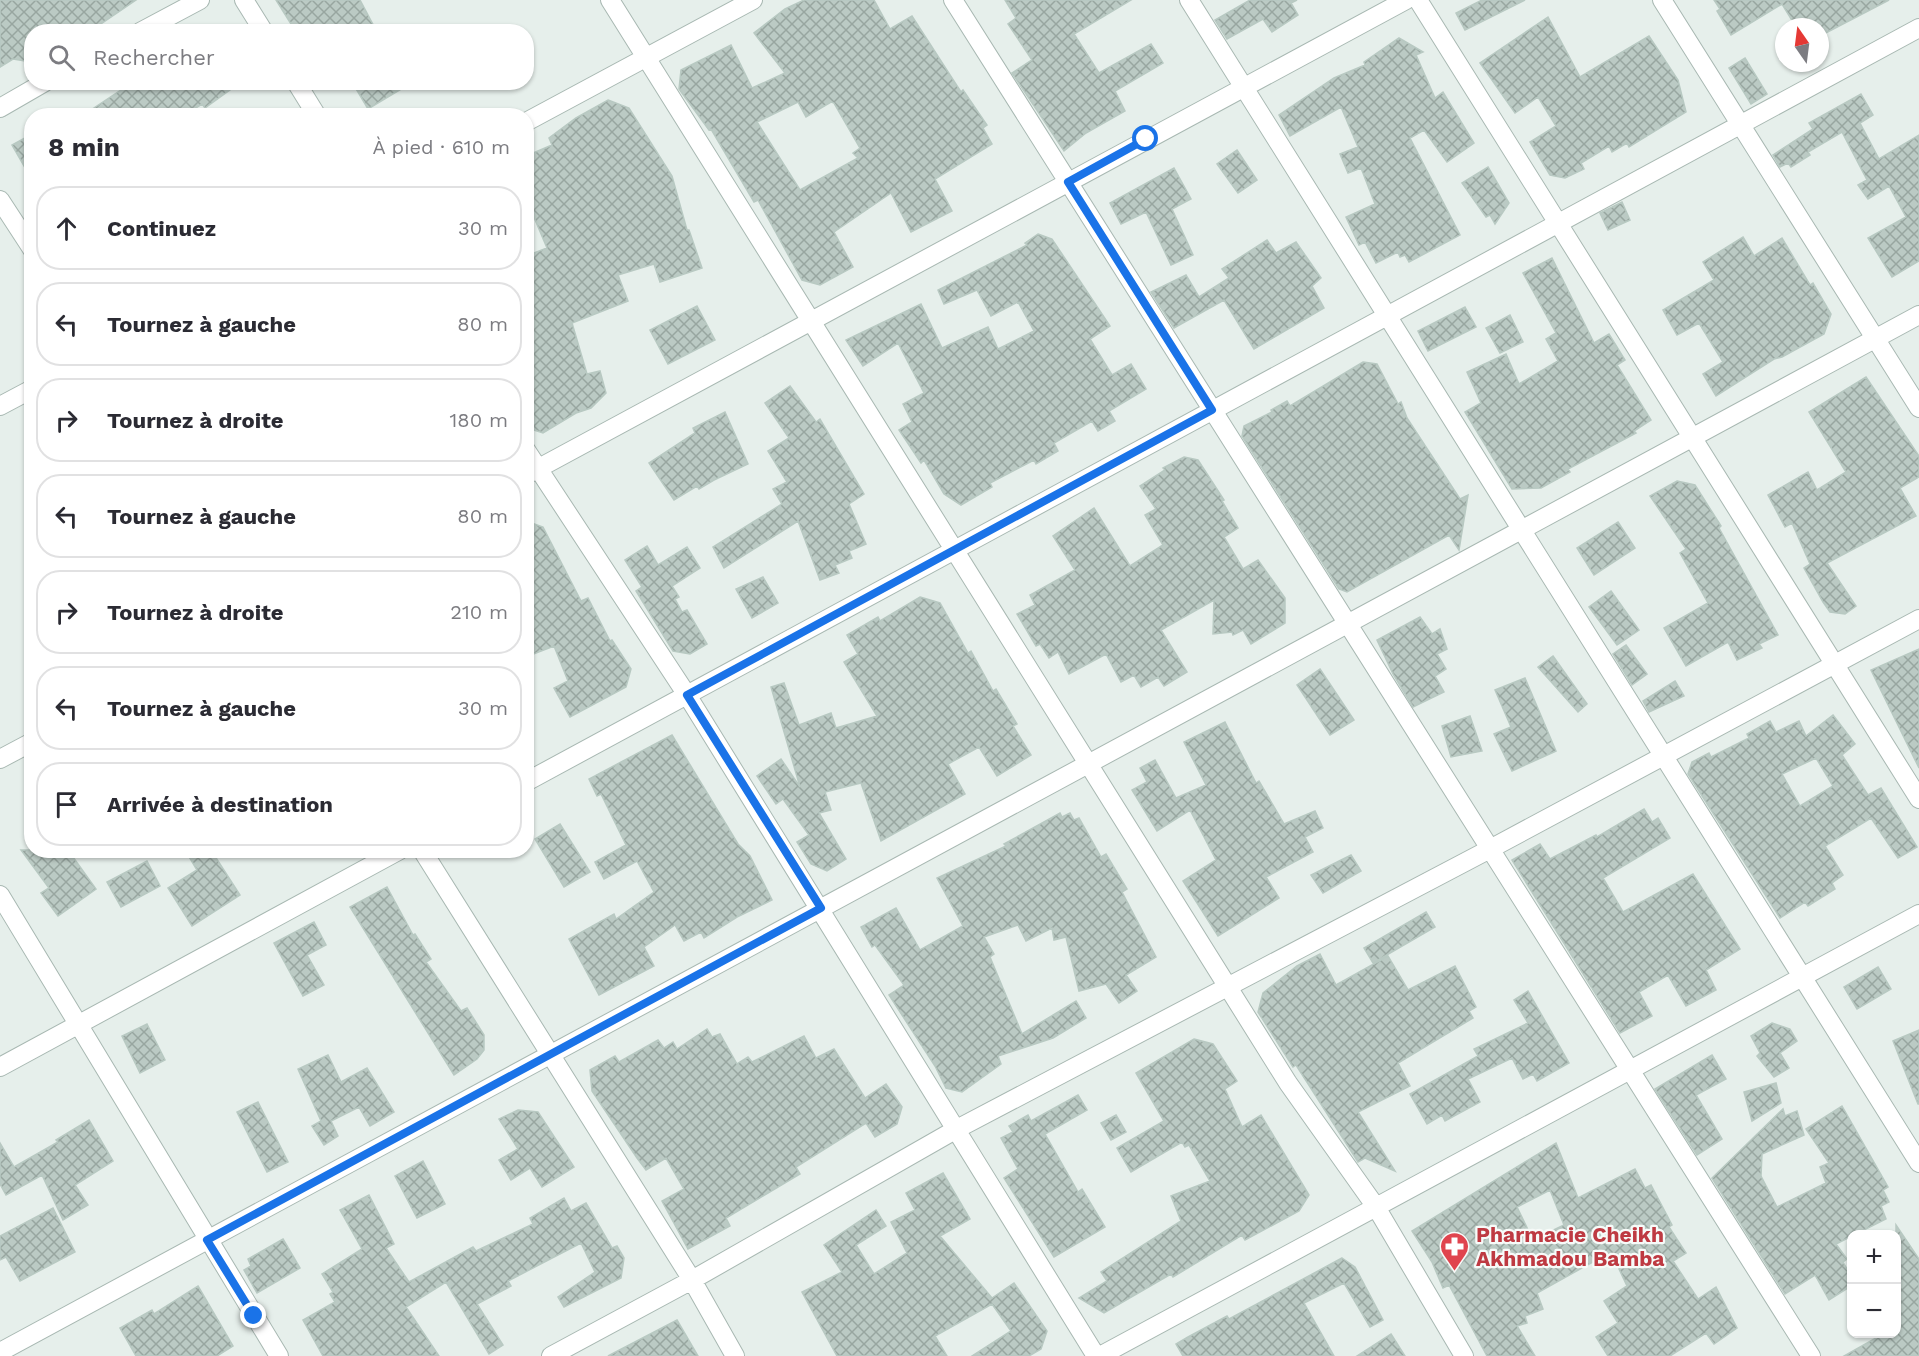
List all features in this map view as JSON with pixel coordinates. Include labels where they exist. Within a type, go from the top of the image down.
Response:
[{"type":"street","points":[[155,24],[200,0]]},
{"type":"street","points":[[244,0],[259,24]]},
{"type":"street","points":[[610,0],[809,322],[955,550],[1288,1083],[1376,1206],[1464,1356]]},
{"type":"street","points":[[534,118],[753,0]]},
{"type":"street","points":[[953,0],[1811,1356]]},
{"type":"street","points":[[1189,0],[1919,1163]]},
{"type":"street","points":[[534,471],[1406,0]]},
{"type":"street","points":[[1418,0],[1919,799]]},
{"type":"street","points":[[1662,0],[1919,408]]},
{"type":"street","points":[[534,778],[1919,28]]},
{"type":"street","points":[[0,108],[31,90]]},
{"type":"street","points":[[301,90],[312,108]]},
{"type":"street","points":[[0,200],[24,237]]},
{"type":"street","points":[[0,1352],[1919,315]]},
{"type":"street","points":[[0,406],[24,393]]},
{"type":"street","points":[[534,475],[687,695],[821,908],[955,1130],[1098,1356],[1919,914]]},
{"type":"street","points":[[551,1356],[692,1280],[955,1130],[1490,849],[1919,619]]},
{"type":"street","points":[[0,759],[24,746]]},
{"type":"street","points":[[0,1067],[385,858]]},
{"type":"street","points":[[427,858],[692,1280],[735,1356]]},
{"type":"street","points":[[0,895],[279,1356]]},
{"type":"building","points":[[0,0],[136,0],[101,24],[24,24],[24,61],[13,59],[0,67]]},
{"type":"building","points":[[276,0],[360,0],[373,24],[291,24]]},
{"type":"building","points":[[804,0],[874,0],[890,29],[912,16],[961,92],[963,90],[987,125],[983,128],[992,144],[935,179],[952,211],[911,232],[891,193],[834,232],[853,267],[820,285],[802,280],[758,200],[754,202],[711,129],[709,130],[679,89],[681,70],[731,45],[752,88],[785,73],[754,33],[785,9]],"holes":[[[798,102],[806,117],[831,102],[834,103],[860,148],[853,153],[858,158],[800,190],[757,122]]]},
{"type":"building","points":[[1005,0],[1131,0],[1074,34],[1099,73],[1151,44],[1163,63],[1115,91],[1125,111],[1086,133],[1064,151],[1012,73],[1032,60],[1008,24],[1016,18]]},
{"type":"building","points":[[1250,0],[1297,0],[1291,3],[1298,15],[1272,32],[1263,19],[1227,39],[1215,20]]},
{"type":"building","points":[[1482,0],[1525,0],[1465,30],[1456,13]]},
{"type":"building","points":[[1714,0],[1889,0],[1829,31],[1829,18],[1791,18],[1782,4],[1731,35],[1717,11],[1720,9]]},
{"type":"building","points":[[1548,17],[1580,77],[1649,36],[1678,80],[1686,112],[1629,147],[1627,143],[1612,152],[1609,146],[1581,163],[1584,169],[1565,178],[1550,175],[1530,142],[1556,126],[1538,97],[1515,113],[1480,63]]},
{"type":"building","points":[[1399,38],[1423,52],[1416,55],[1435,98],[1443,92],[1474,143],[1447,162],[1424,130],[1410,138],[1460,235],[1409,262],[1405,255],[1400,257],[1398,252],[1376,263],[1365,242],[1359,245],[1346,217],[1375,204],[1361,168],[1348,173],[1340,154],[1358,147],[1341,107],[1290,136],[1279,115],[1334,78],[1365,65],[1364,62]]},
{"type":"building","points":[[1745,58],[1767,94],[1751,104],[1729,68]]},
{"type":"building","points":[[121,90],[230,90],[205,108],[202,104],[196,108],[94,108]]},
{"type":"building","points":[[357,90],[400,90],[370,108],[367,108]]},
{"type":"building","points":[[1861,94],[1873,115],[1860,123],[1879,159],[1919,135],[1919,261],[1892,277],[1868,238],[1906,217],[1889,186],[1868,199],[1858,185],[1867,180],[1842,132],[1808,152],[1810,155],[1791,167],[1788,163],[1780,167],[1773,155],[1813,129],[1809,123]]},
{"type":"building","points":[[608,100],[629,108],[672,176],[687,230],[689,230],[702,268],[660,282],[654,264],[618,275],[628,301],[572,323],[587,374],[600,371],[606,393],[591,408],[576,413],[543,433],[534,430],[534,253],[547,248],[534,217],[534,153],[552,145],[549,138],[576,118]]},
{"type":"building","points":[[24,138],[24,166],[12,145]]},
{"type":"building","points":[[1237,150],[1257,180],[1238,193],[1217,164]]},
{"type":"building","points":[[1488,167],[1509,203],[1495,224],[1490,215],[1486,217],[1462,183]]},
{"type":"building","points":[[1174,168],[1191,199],[1172,209],[1193,255],[1171,265],[1146,212],[1121,224],[1110,203]]},
{"type":"building","points":[[1622,202],[1630,220],[1608,230],[1600,213]]},
{"type":"building","points":[[1038,234],[1052,239],[1110,326],[1090,339],[1112,375],[1131,364],[1146,389],[1109,411],[1115,421],[1098,431],[1092,421],[1054,443],[1058,451],[1036,464],[1034,460],[990,483],[992,487],[961,505],[944,494],[924,460],[921,463],[899,430],[912,422],[903,404],[924,393],[898,343],[863,366],[846,340],[921,304],[942,348],[988,327],[998,349],[1034,331],[1018,302],[991,316],[977,290],[944,304],[938,290],[1027,245],[1025,243]]},
{"type":"building","points":[[1743,237],[1754,256],[1782,238],[1810,285],[1813,283],[1831,314],[1824,334],[1774,359],[1716,396],[1703,374],[1723,362],[1699,323],[1677,335],[1663,310],[1714,280],[1703,262]]},
{"type":"building","points":[[1267,240],[1276,253],[1296,242],[1321,278],[1312,286],[1324,308],[1254,349],[1224,300],[1174,328],[1151,292],[1186,275],[1199,297],[1229,278],[1222,269]]},
{"type":"building","points":[[1552,258],[1594,343],[1609,334],[1625,360],[1617,365],[1651,420],[1634,431],[1636,433],[1568,469],[1570,472],[1541,488],[1512,489],[1465,412],[1481,403],[1467,372],[1506,354],[1519,384],[1558,361],[1546,339],[1556,333],[1523,273]]},
{"type":"building","points":[[697,306],[715,340],[668,364],[650,330]]},
{"type":"building","points":[[1465,307],[1476,327],[1428,351],[1418,331]]},
{"type":"building","points":[[1510,315],[1523,342],[1500,353],[1486,328]]},
{"type":"building","points":[[1363,362],[1377,364],[1398,404],[1401,402],[1407,418],[1460,499],[1468,495],[1459,550],[1449,535],[1347,592],[1339,589],[1242,436],[1244,426],[1272,412],[1271,410],[1287,401],[1290,406]]},
{"type":"building","points":[[1866,377],[1919,456],[1919,477],[1900,488],[1916,516],[1827,563],[1856,606],[1845,614],[1830,612],[1823,602],[1804,568],[1810,564],[1792,523],[1785,527],[1768,495],[1808,472],[1817,490],[1846,472],[1809,412]]},
{"type":"building","points":[[790,386],[816,422],[820,419],[864,494],[849,504],[866,544],[849,551],[852,558],[835,565],[839,573],[820,580],[798,521],[724,568],[713,547],[782,504],[773,489],[787,482],[768,451],[789,438],[765,403]]},
{"type":"building","points":[[725,412],[748,464],[699,489],[697,486],[674,500],[649,463],[695,433],[693,428]]},
{"type":"building","points":[[1184,457],[1198,460],[1224,500],[1222,501],[1238,528],[1224,537],[1243,569],[1258,560],[1285,598],[1285,623],[1251,644],[1243,630],[1233,635],[1232,632],[1213,634],[1214,600],[1161,630],[1187,672],[1164,686],[1158,677],[1141,687],[1134,675],[1121,682],[1106,654],[1069,674],[1058,652],[1049,658],[1040,644],[1036,646],[1017,614],[1035,605],[1030,595],[1075,570],[1053,536],[1094,508],[1130,566],[1163,545],[1145,515],[1156,509],[1140,486],[1165,470],[1163,468]]},
{"type":"building","points":[[1677,481],[1695,485],[1721,526],[1719,528],[1778,635],[1759,644],[1762,648],[1737,660],[1728,642],[1686,666],[1664,628],[1708,603],[1680,553],[1686,549],[1650,496]]},
{"type":"building","points":[[1618,522],[1635,548],[1594,575],[1577,548]]},
{"type":"building","points":[[534,524],[543,527],[581,601],[588,598],[610,641],[612,640],[631,669],[626,687],[570,717],[554,688],[568,681],[554,646],[534,654]]},
{"type":"building","points":[[647,546],[658,565],[687,547],[700,568],[672,586],[679,597],[675,599],[682,612],[687,610],[707,644],[690,654],[673,651],[636,591],[642,587],[625,560]]},
{"type":"building","points":[[763,577],[778,603],[752,618],[736,589]]},
{"type":"building","points":[[1611,591],[1639,630],[1617,645],[1589,607]]},
{"type":"building","points":[[920,597],[940,603],[968,653],[971,651],[993,691],[996,689],[1017,724],[1013,726],[1031,755],[997,776],[979,747],[948,764],[965,794],[881,841],[861,783],[825,792],[831,810],[819,813],[846,859],[827,871],[811,864],[797,842],[809,835],[783,799],[776,804],[757,776],[781,759],[800,787],[771,687],[784,683],[799,725],[831,713],[836,728],[877,716],[844,662],[858,654],[847,635],[878,617],[880,621]]},
{"type":"building","points":[[1420,617],[1432,634],[1440,629],[1447,649],[1437,654],[1446,669],[1435,676],[1444,692],[1413,707],[1393,674],[1377,640]]},
{"type":"building","points":[[1626,645],[1647,674],[1632,685],[1613,654]]},
{"type":"building","points":[[1919,649],[1919,768],[1871,670]]},
{"type":"building","points":[[1553,656],[1587,704],[1578,712],[1538,667]]},
{"type":"building","points":[[1320,669],[1354,720],[1330,735],[1297,685]]},
{"type":"building","points":[[1525,678],[1556,751],[1512,771],[1494,734],[1511,727],[1495,690]]},
{"type":"building","points":[[1675,681],[1684,696],[1649,712],[1643,701]]},
{"type":"building","points":[[1833,715],[1855,744],[1842,755],[1868,795],[1881,788],[1917,847],[1898,858],[1871,818],[1825,846],[1843,875],[1832,883],[1835,889],[1808,906],[1805,902],[1780,918],[1688,774],[1692,762],[1709,753],[1711,757],[1749,738],[1747,734],[1770,721],[1776,732],[1799,721],[1806,736]],"holes":[[[1816,758],[1833,786],[1800,806],[1782,774]]]},
{"type":"building","points":[[1470,716],[1482,751],[1451,757],[1442,726]]},
{"type":"building","points":[[1225,722],[1256,783],[1259,781],[1284,824],[1315,811],[1323,828],[1305,837],[1313,852],[1266,877],[1279,898],[1218,936],[1183,881],[1216,860],[1190,810],[1157,831],[1132,790],[1147,782],[1140,768],[1155,760],[1176,798],[1206,785],[1184,742]]},
{"type":"building","points":[[672,735],[738,844],[750,856],[772,900],[737,917],[704,938],[701,932],[684,941],[675,925],[644,947],[654,966],[599,995],[569,939],[614,914],[616,919],[654,892],[637,861],[604,879],[595,862],[626,845],[601,794],[597,796],[589,779]]},
{"type":"building","points":[[1644,809],[1652,822],[1658,818],[1670,838],[1603,878],[1623,912],[1693,874],[1740,949],[1706,970],[1716,990],[1686,1006],[1668,975],[1639,992],[1652,1016],[1620,1033],[1512,860],[1540,844],[1550,859],[1596,835],[1597,837]]},
{"type":"building","points":[[1060,813],[1062,817],[1070,813],[1074,820],[1079,818],[1101,857],[1106,854],[1127,889],[1122,892],[1156,957],[1126,975],[1137,991],[1119,1003],[1106,984],[1079,991],[1066,937],[1054,940],[1052,928],[1026,941],[1018,925],[984,937],[994,954],[990,957],[1022,1034],[1076,1001],[1086,1018],[1053,1038],[998,1056],[1001,1064],[962,1092],[946,1088],[935,1066],[889,995],[904,985],[875,945],[872,947],[861,927],[896,908],[920,950],[963,926],[937,878],[1006,846],[1004,844]]},
{"type":"building","points":[[560,824],[590,872],[564,887],[535,839]]},
{"type":"building","points":[[1351,855],[1361,871],[1323,893],[1311,875]]},
{"type":"building","points":[[27,858],[74,858],[96,889],[58,916],[41,893],[49,888]]},
{"type":"building","points":[[190,858],[216,858],[240,895],[192,926],[168,888],[197,870]]},
{"type":"building","points":[[147,861],[160,886],[121,907],[107,882]]},
{"type":"building","points":[[387,887],[413,935],[415,934],[431,959],[426,962],[461,1011],[467,1008],[484,1035],[484,1050],[477,1059],[454,1075],[350,907]]},
{"type":"building","points":[[1426,912],[1435,927],[1373,963],[1364,948]]},
{"type":"building","points":[[314,922],[326,945],[307,955],[324,985],[303,996],[274,943]]},
{"type":"building","points":[[1320,954],[1336,985],[1388,956],[1408,990],[1455,966],[1476,1007],[1469,1011],[1473,1018],[1398,1063],[1410,1086],[1358,1112],[1395,1171],[1365,1158],[1358,1162],[1296,1065],[1293,1067],[1258,1012],[1263,993],[1297,966]]},
{"type":"building","points":[[1878,967],[1891,989],[1857,1009],[1844,987]]},
{"type":"building","points":[[1528,991],[1569,1063],[1537,1081],[1533,1074],[1523,1079],[1512,1058],[1468,1079],[1480,1102],[1445,1121],[1442,1115],[1427,1124],[1410,1094],[1478,1056],[1474,1049],[1528,1023],[1514,1000]]},
{"type":"building","points":[[1772,1023],[1790,1029],[1797,1041],[1780,1053],[1789,1068],[1774,1077],[1757,1056],[1760,1053],[1751,1036]]},
{"type":"building","points":[[147,1024],[165,1060],[140,1073],[122,1036]]},
{"type":"building","points":[[707,1029],[712,1037],[720,1034],[737,1064],[748,1057],[752,1062],[804,1036],[816,1058],[834,1049],[865,1098],[886,1084],[902,1107],[897,1124],[875,1137],[866,1123],[796,1167],[800,1174],[726,1218],[730,1226],[688,1249],[662,1201],[684,1189],[666,1158],[646,1170],[592,1091],[590,1070],[615,1056],[619,1062],[658,1040],[664,1048],[673,1042],[677,1049]]},
{"type":"building","points":[[1919,1030],[1919,1104],[1918,1104],[1893,1041]]},
{"type":"building","points":[[1194,1039],[1213,1044],[1237,1081],[1225,1089],[1242,1127],[1261,1115],[1309,1195],[1299,1211],[1245,1240],[1242,1235],[1173,1277],[1171,1274],[1104,1313],[1079,1298],[1107,1281],[1101,1272],[1181,1221],[1171,1196],[1210,1181],[1189,1145],[1185,1147],[1182,1142],[1131,1172],[1117,1148],[1164,1121],[1136,1073]]},
{"type":"building","points":[[328,1055],[341,1082],[367,1068],[394,1112],[370,1126],[359,1107],[331,1121],[338,1136],[324,1145],[312,1126],[321,1121],[298,1069]]},
{"type":"building","points":[[1712,1055],[1726,1079],[1696,1095],[1722,1139],[1697,1155],[1655,1089]]},
{"type":"building","points":[[1776,1083],[1781,1103],[1752,1121],[1744,1092]]},
{"type":"building","points":[[1078,1095],[1087,1110],[1045,1134],[1078,1192],[1082,1189],[1105,1227],[1054,1257],[1004,1178],[1018,1169],[1001,1138],[1013,1132],[1009,1126],[1028,1115],[1031,1121]]},
{"type":"building","points":[[258,1102],[288,1162],[267,1172],[237,1112]]},
{"type":"building","points":[[1842,1106],[1888,1187],[1883,1190],[1889,1202],[1881,1206],[1886,1219],[1864,1230],[1847,1230],[1847,1238],[1836,1244],[1847,1259],[1843,1262],[1847,1269],[1847,1289],[1829,1300],[1815,1275],[1785,1294],[1712,1178],[1783,1109],[1785,1116],[1797,1111],[1804,1135],[1762,1154],[1761,1176],[1777,1207],[1826,1183],[1820,1167],[1829,1163],[1806,1129]]},
{"type":"building","points":[[518,1110],[538,1112],[574,1167],[542,1187],[530,1168],[511,1180],[499,1160],[518,1149],[499,1119]]},
{"type":"building","points":[[1116,1115],[1126,1132],[1111,1140],[1101,1123]]},
{"type":"building","points":[[89,1120],[113,1161],[75,1185],[88,1205],[63,1220],[42,1175],[6,1195],[0,1184],[0,1143],[14,1167],[58,1142],[56,1140]]},
{"type":"building","points":[[1556,1143],[1578,1198],[1635,1169],[1645,1188],[1651,1185],[1672,1225],[1669,1227],[1686,1253],[1673,1261],[1698,1299],[1716,1287],[1737,1328],[1714,1344],[1706,1333],[1670,1356],[1608,1356],[1596,1337],[1618,1323],[1604,1301],[1627,1286],[1612,1254],[1609,1253],[1537,1293],[1543,1309],[1525,1316],[1527,1323],[1517,1326],[1535,1356],[1487,1356],[1449,1285],[1443,1288],[1432,1262],[1412,1231]],"holes":[[[1550,1190],[1564,1225],[1533,1240],[1517,1207]]]},
{"type":"building","points":[[423,1161],[445,1204],[417,1218],[395,1176]]},
{"type":"building","points":[[943,1173],[970,1219],[940,1236],[992,1298],[1014,1283],[1047,1331],[1041,1349],[1029,1356],[972,1356],[1011,1331],[992,1304],[935,1336],[947,1356],[837,1356],[802,1292],[842,1272],[824,1245],[876,1210],[886,1226],[856,1245],[874,1274],[907,1253],[891,1222],[915,1210],[906,1193]]},
{"type":"building","points":[[369,1195],[394,1244],[386,1248],[409,1282],[473,1247],[476,1251],[533,1224],[530,1218],[564,1198],[571,1211],[586,1203],[612,1248],[617,1246],[624,1258],[621,1278],[564,1307],[558,1297],[595,1272],[581,1243],[508,1281],[511,1286],[477,1304],[503,1345],[489,1354],[446,1282],[406,1307],[439,1356],[323,1356],[303,1320],[335,1302],[330,1294],[333,1292],[322,1274],[362,1249],[340,1210]]},
{"type":"building","points":[[53,1208],[75,1252],[20,1281],[6,1257],[0,1260],[0,1236]]},
{"type":"building","points":[[1901,1232],[1919,1259],[1919,1356],[1844,1356],[1876,1338],[1901,1338]]},
{"type":"building","points":[[283,1239],[300,1268],[257,1293],[244,1270],[251,1266],[248,1259]]},
{"type":"building","points":[[1342,1258],[1355,1267],[1383,1320],[1370,1327],[1344,1283],[1304,1303],[1334,1356],[1183,1356],[1176,1344],[1227,1316],[1229,1319]]},
{"type":"building","points":[[198,1286],[233,1346],[217,1356],[136,1356],[120,1328],[152,1310],[154,1314]]},
{"type":"building","points":[[677,1320],[698,1356],[608,1356]]},
{"type":"building","points":[[1391,1334],[1405,1356],[1357,1356]]},
{"type":"place","name":"Pharmacie Cheikh Akhmadou Bamba","points":[[1455,1272]]},
{"type":"route","points":[[254,1316],[207,1240],[821,908],[687,695],[1212,410],[1068,182],[1146,139]]}]
